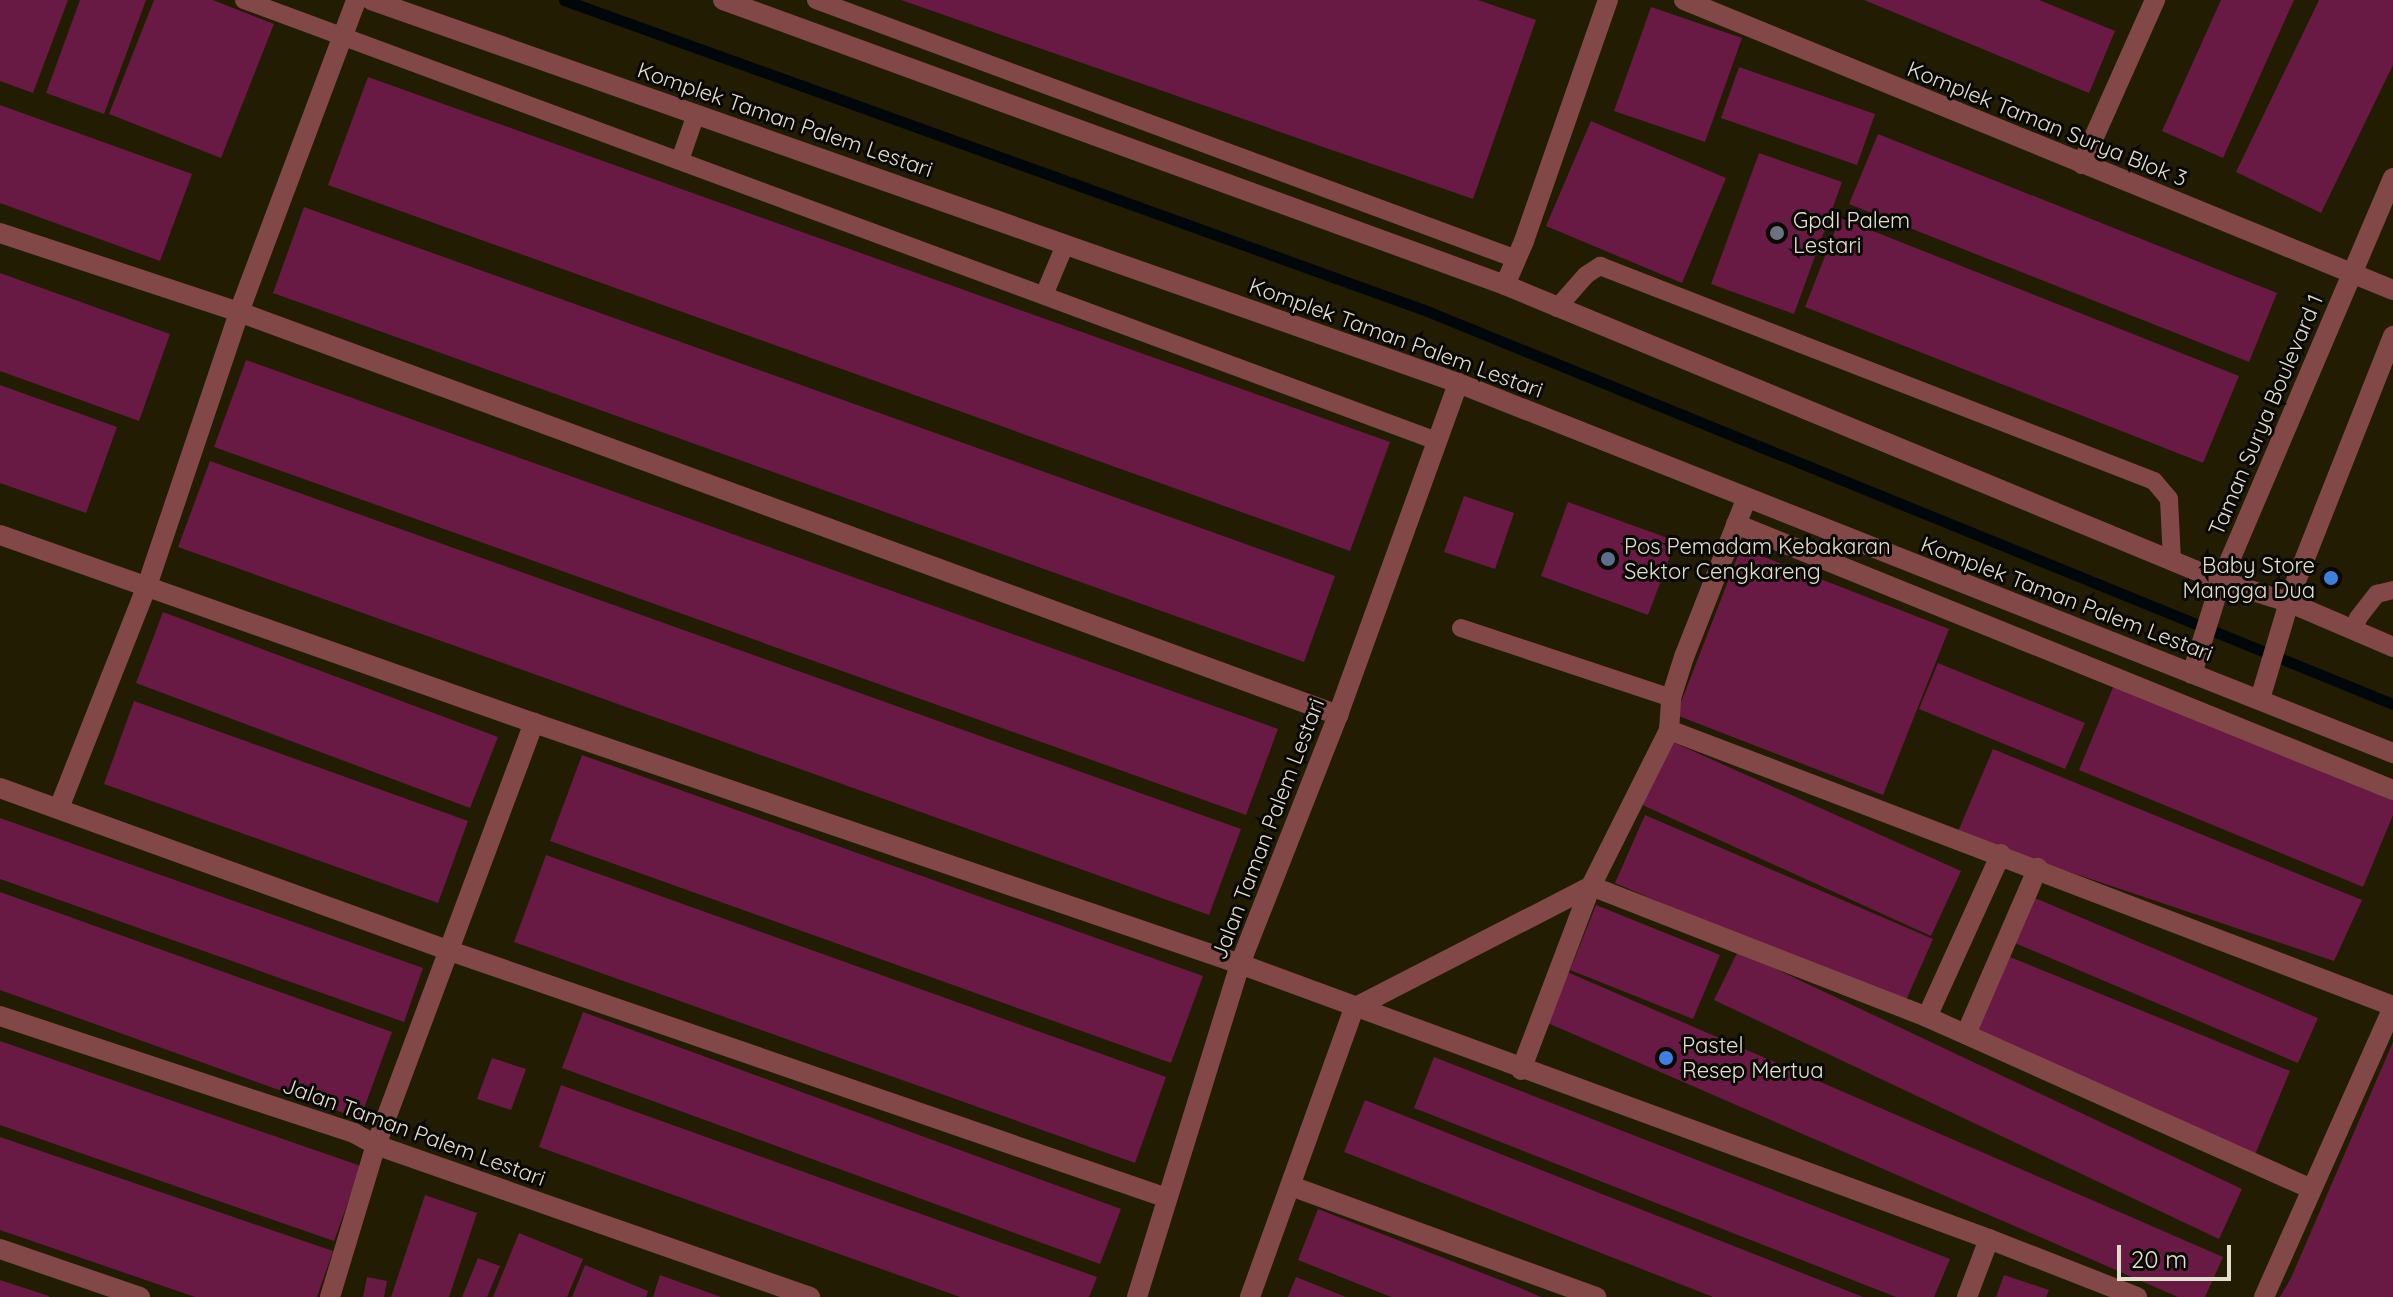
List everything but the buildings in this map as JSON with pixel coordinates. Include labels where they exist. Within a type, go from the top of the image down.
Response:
[{"type":"street","points":[[59,808],[147,586],[239,312],[356,0]]},
{"type":"street","name":"Komplek Taman Palem Lestari","points":[[371,0],[1458,383],[1746,500],[2194,666],[2260,699],[2393,753]]},
{"type":"street","points":[[723,0],[1505,285],[2221,581],[2288,602],[2393,647]]},
{"type":"street","points":[[1505,285],[1608,0]]},
{"type":"street","name":"Komplek Taman Surya Blok 3","points":[[1684,0],[2393,290]]},
{"type":"street","points":[[2082,164],[2155,0]]},
{"type":"street","name":"Taman Surya Boulevard 1","points":[[2194,666],[2221,581],[2393,178]]},
{"type":"street","points":[[0,233],[239,312],[1338,715]]},
{"type":"street","points":[[2251,731],[2288,602],[2393,336]]},
{"type":"street","name":"Jalan Taman Palem Lestari","points":[[1137,1297],[1240,964],[1338,715],[1458,383]]},
{"type":"street","points":[[1521,1070],[1591,886],[1669,730],[1671,698],[1684,657],[1746,500]]},
{"type":"street","points":[[1736,524],[2393,790]]},
{"type":"street","points":[[0,535],[534,723],[1240,964],[1521,1070],[1989,1239],[2137,1297]]},
{"type":"street","points":[[330,1297],[376,1145],[534,723]]},
{"type":"street","points":[[1669,730],[2038,868],[2393,1006],[2264,1297]]},
{"type":"street","points":[[0,788],[450,951],[1167,1198]]},
{"type":"street","points":[[1927,1017],[2001,854]]},
{"type":"street","points":[[1966,1034],[2038,868]]},
{"type":"street","points":[[1250,1297],[1354,1008],[1591,886],[1927,1017],[2311,1189]]},
{"type":"street","name":"Jalan Taman Palem Lestari","points":[[0,1016],[354,1133],[376,1145],[810,1297]]},
{"type":"street","points":[[1291,1186],[1596,1297]]},
{"type":"street","points":[[1967,1297],[1989,1239]]},
{"type":"street","points":[[0,1249],[140,1297]]},
{"type":"lane","points":[[244,0],[1437,441]]},
{"type":"lane","points":[[816,0],[1516,259]]},
{"type":"lane","points":[[680,160],[696,114]]},
{"type":"lane","points":[[1220,181],[1231,154]]},
{"type":"lane","points":[[1044,295],[1065,245]]},
{"type":"lane","points":[[1557,308],[1586,275],[1600,266],[2154,481],[2169,499],[2172,561]]},
{"type":"lane","points":[[2355,631],[2358,618],[2377,594],[2393,590]]},
{"type":"lane","points":[[1461,628],[1671,698]]},
{"type":"waterway","points":[[564,0],[1422,309],[2393,704]]},
{"type":"place","name":"GpdI Palem Lestari","points":[[1777,233]]},
{"type":"place","name":"Pos Pemadam Kebakaran Sektor Cengkareng","points":[[1608,559]]},
{"type":"place","name":"Baby Store Mangga Dua","points":[[2331,578]]},
{"type":"place","name":"Pastel Resep Mertua","points":[[1666,1058]]}]
